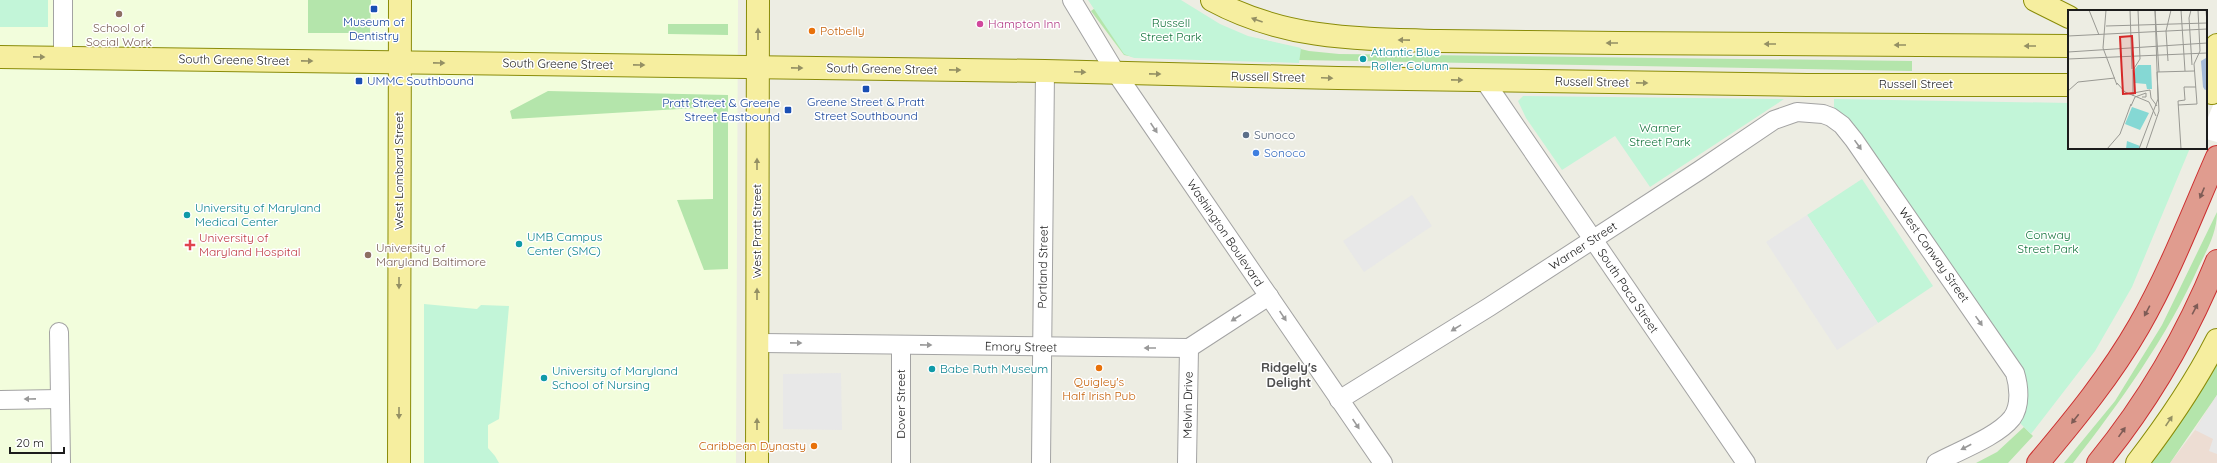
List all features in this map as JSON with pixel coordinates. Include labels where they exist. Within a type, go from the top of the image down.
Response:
[{"type":"highway","points":[[2038,463],[2075,419],[2113,368],[2139,326],[2165,277],[2217,157]]},
{"type":"highway","points":[[2098,463],[2154,387],[2205,291],[2217,261]]},
{"type":"main road","name":"West Lombard Street","points":[[399,463],[400,0]]},
{"type":"main road","name":"West Pratt Street","points":[[757,463],[758,0]]},
{"type":"main road","points":[[1212,0],[1239,13],[1279,27],[1320,36],[1359,40],[2068,46]]},
{"type":"main road","points":[[2035,0],[2068,16]]},
{"type":"main road","points":[[2212,93],[2214,51]]},
{"type":"main road","name":"South Greene Street","points":[[0,57],[1116,73]]},
{"type":"main road","name":"Russell Street","points":[[1116,73],[1807,85],[2068,85]]},
{"type":"main road","points":[[2136,463],[2160,433],[2197,380],[2217,340]]},
{"type":"street","points":[[63,0],[63,58]]},
{"type":"street","name":"Washington Boulevard","points":[[1072,0],[1116,73],[1383,463]]},
{"type":"street","name":"Portland Street","points":[[1041,463],[1045,71]]},
{"type":"street","name":"South Paca Street","points":[[1484,80],[1746,463]]},
{"type":"street","name":"Warner Street","points":[[1339,400],[1489,307],[1700,170],[1774,120],[1797,112],[1823,114],[1831,117]]},
{"type":"street","name":"West Conway Street","points":[[1831,117],[1854,140],[2015,373],[2018,388],[2017,403],[2013,417],[1996,431],[1936,463]]},
{"type":"street","points":[[1189,348],[1269,296]]},
{"type":"street","points":[[59,332],[61,463]]},
{"type":"street","name":"Emory Street","points":[[757,342],[1189,348]]},
{"type":"street","name":"Dover Street","points":[[900,463],[901,345]]},
{"type":"street","name":"Melvin Drive","points":[[1187,463],[1189,348]]},
{"type":"street","points":[[0,400],[60,399]]},
{"type":"shaded area","name":"University of Maryland Baltimore","points":[[0,0],[738,0],[736,463],[0,463]]},
{"type":"shaded area","points":[[1412,195],[1432,226],[1364,272],[1343,241]]},
{"type":"shaded area","points":[[1807,215],[1878,323],[1837,350],[1766,242]]},
{"type":"shaded area","points":[[841,373],[842,430],[783,429],[783,374]]},
{"type":"shaded area","points":[[2217,395],[2217,463],[2170,463],[2195,430]]},
{"type":"shaded area","points":[[2217,395],[2217,454],[2209,451],[2213,439],[2195,430]]},
{"type":"green space","points":[[0,0],[48,0],[48,27],[0,27]]},
{"type":"green space","points":[[308,0],[371,0],[370,33],[308,33]]},
{"type":"green space","name":"Russell Street Park","points":[[1088,0],[1181,0],[1220,24],[1248,36],[1301,48],[1299,63],[1134,58],[1124,54]]},
{"type":"green space","points":[[1106,0],[1228,34],[1260,39],[1309,51],[1339,54],[1912,61],[1912,71],[1134,57],[1124,55],[1091,11]]},
{"type":"green space","points":[[668,24],[728,24],[728,35],[668,34]]},
{"type":"green space","points":[[548,91],[728,95],[728,269],[704,270],[677,200],[713,199],[713,107],[512,119],[510,111]]},
{"type":"green space","name":"Warner Street Park","points":[[1523,96],[1784,99],[1650,187],[1615,136],[1562,170],[1526,118],[1518,101]]},
{"type":"green space","name":"Conway Street Park","points":[[1834,99],[2068,103],[2068,149],[2190,149],[2132,287],[2095,351],[2031,434],[2018,421],[2025,388],[1834,109]]},
{"type":"green space","points":[[1862,179],[1933,286],[1878,323],[1807,215]]},
{"type":"green space","points":[[2217,212],[2214,233],[2209,246],[2173,318],[2158,343],[2126,392],[2073,463],[2064,463],[2115,401],[2162,325]]},
{"type":"green space","points":[[424,304],[477,309],[481,305],[509,306],[499,419],[488,425],[488,448],[499,463],[424,463]]},
{"type":"green space","points":[[2217,361],[2217,395],[2170,463],[2151,463],[2202,388]]},
{"type":"green space","points":[[2024,427],[2033,436],[2008,463],[1976,463],[1997,452]]},
{"type":"pier","points":[[2217,96],[2217,142],[2207,139],[2207,120]]},
{"type":"place","name":"Museum of Dentistry","points":[[374,9]]},
{"type":"place","name":"School of Social Work","points":[[119,14]]},
{"type":"place","name":"Hampton Inn","points":[[980,24]]},
{"type":"place","name":"Potbelly","points":[[812,31]]},
{"type":"place","name":"Atlantic Blue Roller Column","points":[[1363,59]]},
{"type":"place","name":"UMMC Southbound","points":[[359,81]]},
{"type":"place","name":"Greene Street & Pratt Street Southbound","points":[[866,89]]},
{"type":"place","name":"Pratt Street & Greene Street Eastbound","points":[[788,110]]},
{"type":"place","name":"Sunoco","points":[[1246,135]]},
{"type":"place","name":"Sonoco","points":[[1256,153]]},
{"type":"place","name":"University of Maryland Medical Center","points":[[187,215]]},
{"type":"place","name":"UMB Campus Center (SMC)","points":[[519,244]]},
{"type":"place","name":"University of Maryland Hospital","points":[[190,245]]},
{"type":"place","name":"University of Maryland Baltimore","points":[[368,255]]},
{"type":"place","name":"Quigley's Half Irish Pub","points":[[1099,368]]},
{"type":"place","name":"Babe Ruth Museum","points":[[932,369]]},
{"type":"place","name":"University of Maryland School of Nursing","points":[[544,378]]},
{"type":"place","name":"Caribbean Dynasty","points":[[814,446]]},
{"type":"district","name":"Ridgely's Delight","points":[[1289,374]]}]
